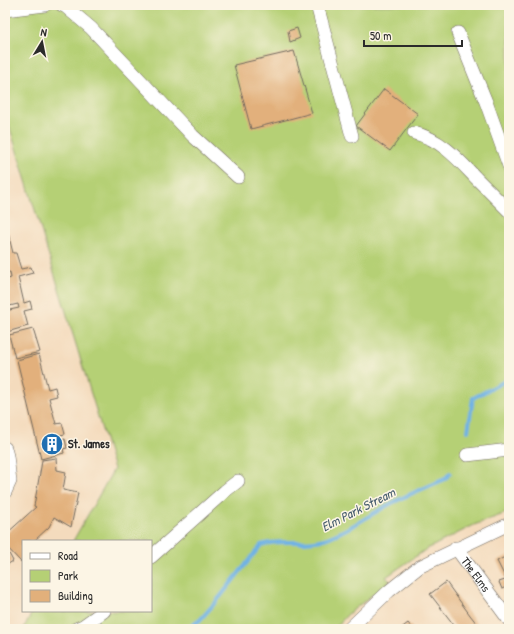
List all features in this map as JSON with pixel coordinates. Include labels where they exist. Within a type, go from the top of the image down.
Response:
[{"type":"street","points":[[5,10],[45,5]]},
{"type":"street","points":[[62,5],[66,6],[90,28],[193,136],[238,177]]},
{"type":"street","points":[[317,5],[352,136]]},
{"type":"street","points":[[458,33],[486,102],[509,166]]},
{"type":"street","points":[[414,133],[434,140],[448,150],[509,211]]},
{"type":"street","points":[[5,448],[10,481],[5,492]]},
{"type":"street","points":[[467,455],[509,450]]},
{"type":"street","points":[[152,557],[238,481]]},
{"type":"street","name":"The Elms","points":[[349,629],[389,591],[419,568],[456,548],[509,524]]},
{"type":"street","name":"The Elms","points":[[456,548],[509,620]]},
{"type":"street","points":[[76,629],[83,626],[103,612]]},
{"type":"green space","points":[[5,5],[509,5],[509,512],[474,525],[425,550],[386,577],[390,581],[348,614],[334,629],[23,629],[32,612],[152,612],[152,540],[74,540],[114,469],[5,112]]},
{"type":"building","points":[[297,28],[300,38],[290,42],[288,31]]},
{"type":"building","points":[[294,51],[312,113],[251,129],[234,65]]},
{"type":"building","points":[[384,89],[418,114],[390,151],[356,126]]},
{"type":"building","points":[[5,233],[8,233],[13,253],[16,253],[21,269],[31,267],[33,273],[18,277],[24,303],[30,301],[32,309],[24,311],[28,326],[7,332],[5,311],[19,308],[18,304],[5,307],[5,280],[11,278],[10,272],[5,273]]},
{"type":"building","points":[[33,329],[40,352],[15,358],[9,335]]},
{"type":"building","points":[[39,354],[48,389],[55,387],[57,396],[49,398],[56,424],[62,423],[65,434],[60,435],[61,440],[65,439],[67,448],[63,449],[64,453],[41,459],[17,360]]},
{"type":"building","points":[[56,458],[57,470],[66,472],[63,490],[78,493],[71,527],[54,517],[49,527],[35,540],[22,540],[21,562],[5,545],[5,535],[36,507],[34,506],[42,460]]},
{"type":"building","points":[[5,546],[13,561],[5,566]]},
{"type":"building","points":[[509,555],[509,578],[506,579],[497,561]]},
{"type":"building","points":[[505,580],[508,586],[502,589],[499,582]]},
{"type":"building","points":[[446,582],[481,629],[457,629],[430,594]]},
{"type":"building","points":[[408,623],[413,629],[400,629]]},
{"type":"waterway","name":"Elm Park Stream","points":[[468,431],[473,398],[509,379]]},
{"type":"waterway","name":"Elm Park Stream","points":[[187,629],[200,620],[261,545],[276,542],[308,542],[333,536],[398,500],[445,479],[450,473]]},
{"type":"place","name":"St. James","points":[[52,444]]}]
